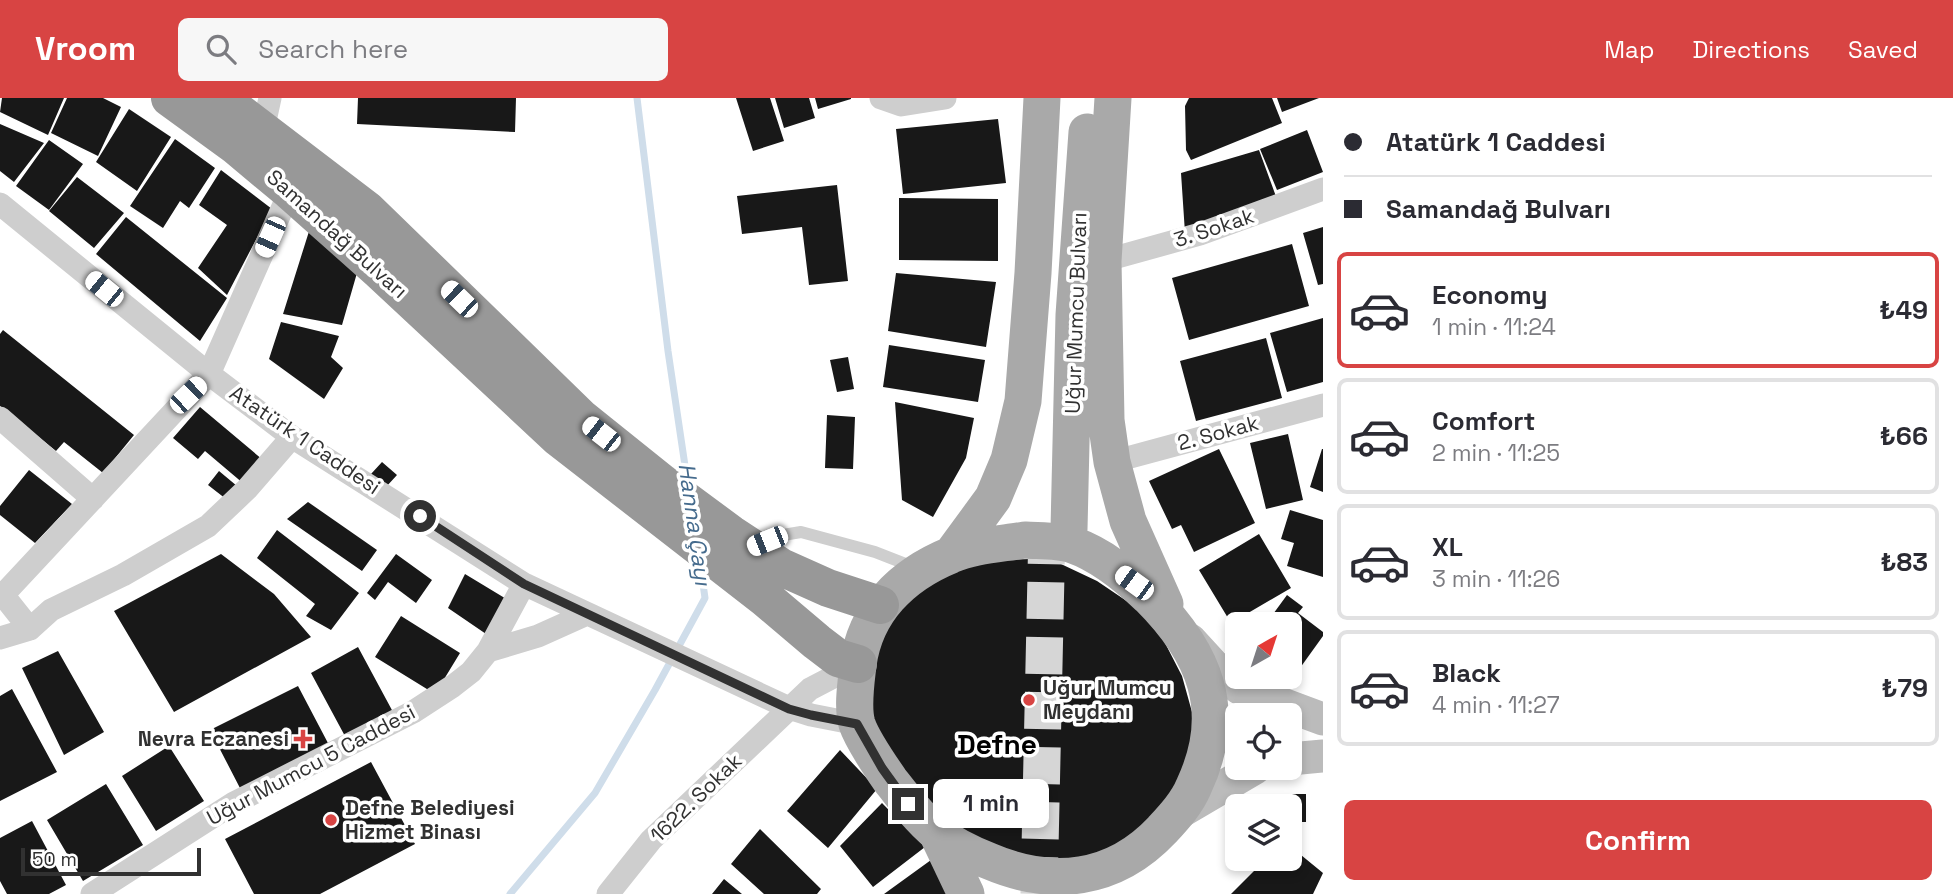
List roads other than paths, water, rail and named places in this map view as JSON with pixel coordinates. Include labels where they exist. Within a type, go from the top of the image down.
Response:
[{"type":"highway","name":"Samandağ Bulvarı","points":[[170,98],[236,146],[380,271],[570,428],[766,571],[880,605]]},
{"type":"highway","name":"Samandağ Bulvarı","points":[[220,98],[266,114],[367,210],[570,428],[662,483],[766,571],[838,657],[859,664]]},
{"type":"main road","points":[[1042,98],[1023,401],[1009,460],[993,498],[937,563],[896,589],[880,605],[861,646],[855,692],[857,724],[882,768],[908,804],[937,833],[970,853],[1009,870],[1043,876],[1067,877],[1104,870],[1128,859],[1149,844],[1175,816],[1235,780]]},
{"type":"main road","name":"Uğur Mumcu Bulvarı","points":[[1065,98],[1053,291],[1058,528],[1088,98]]},
{"type":"main road","points":[[1113,98],[1103,261],[1106,420],[1112,462],[1128,521],[1172,621],[1193,651],[1209,694],[1210,738],[1203,767],[1192,791],[1121,894]]},
{"type":"main road","points":[[937,563],[1025,540],[1071,544],[1098,556],[1134,583],[1212,664],[1239,688],[1323,719]]},
{"type":"main road","points":[[1302,758],[1323,756]]},
{"type":"main road","points":[[937,833],[966,894]]},
{"type":"street","points":[[881,98],[901,105],[945,98]]},
{"type":"street","name":"3. Sokak","points":[[1103,261],[1200,234],[1323,189]]},
{"type":"street","points":[[30,629],[2,593],[209,374],[290,191]]},
{"type":"street","name":"Atatürk 1 Caddesi","points":[[0,204],[209,374],[292,437],[524,584],[789,709],[857,724]]},
{"type":"street","name":"2. Sokak","points":[[1112,462],[1323,405]]},
{"type":"street","points":[[0,418],[93,499]]},
{"type":"street","points":[[0,638],[30,629],[51,610],[123,575],[208,526],[247,489],[292,437]]},
{"type":"street","name":"Uğur Mumcu 5 Caddesi","points":[[92,894],[234,803],[413,712],[471,672],[488,651],[524,584]]},
{"type":"street","points":[[488,651],[538,636],[587,614]]},
{"type":"street","points":[[789,709],[818,684],[859,664]]},
{"type":"street","name":"1622. Sokak","points":[[608,894],[651,840],[789,709]]},
{"type":"lane","points":[[766,571],[783,535],[802,532],[875,552],[937,563]]},
{"type":"waterway","name":"Hanna Çayı","points":[[637,98],[668,351],[688,486]]},
{"type":"waterway","name":"Hanna Çayı","points":[[510,894],[595,793],[655,690],[705,598],[700,563]]},
{"type":"tunnel","points":[[1039,894],[1047,528]]},
{"type":"place","name":"Uğur Mumcu Meydanı","points":[[1029,700]]},
{"type":"place","name":"Nevra Eczanesi","points":[[303,739]]},
{"type":"place","name":"Defne Belediyesi Hizmet Binası","points":[[331,820]]},
{"type":"district","name":"Defne","points":[[997,744]]}]
